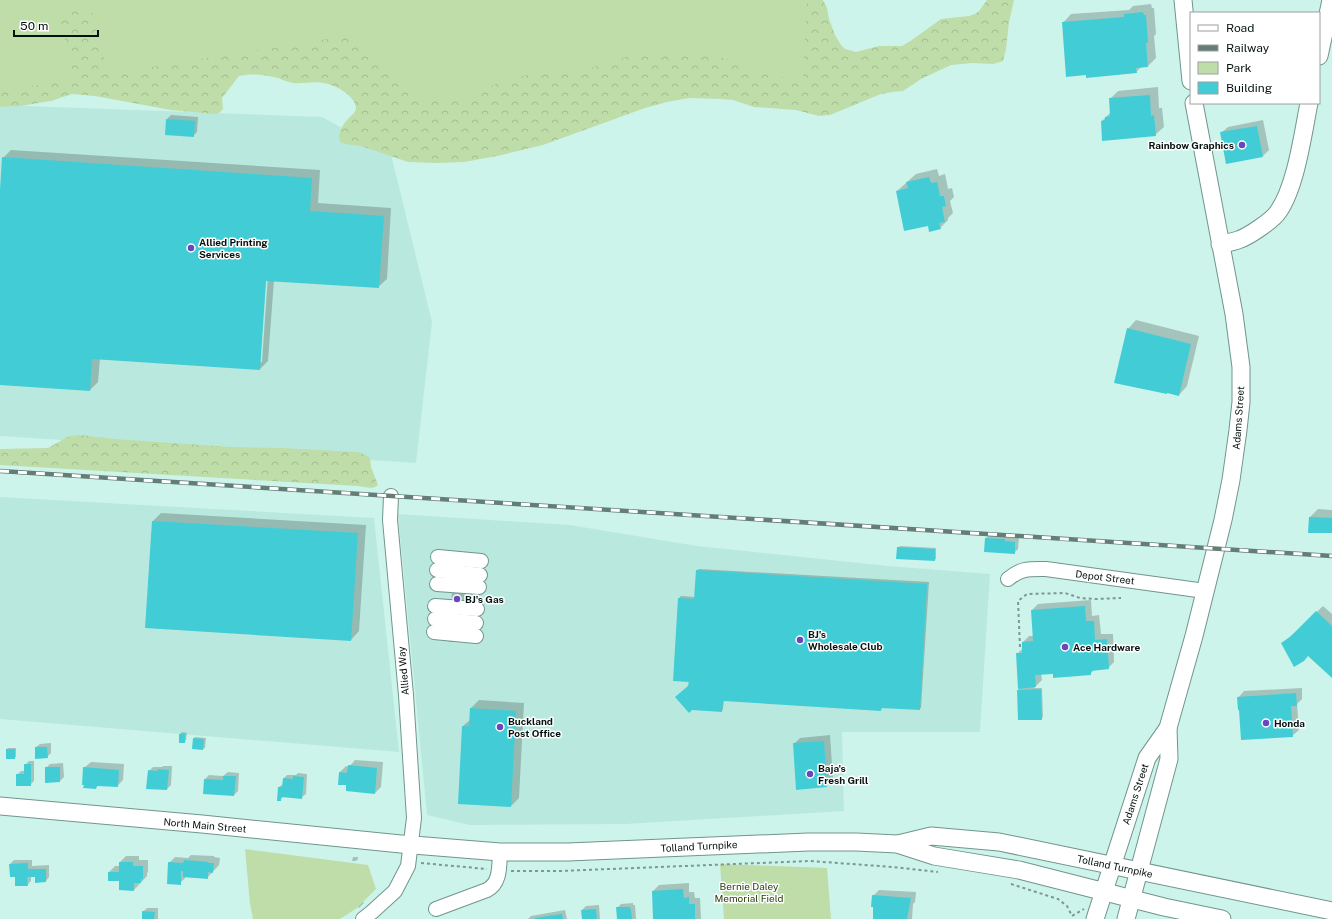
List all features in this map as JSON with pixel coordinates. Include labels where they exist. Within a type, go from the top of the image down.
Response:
[{"type":"main road","points":[[1183,0],[1190,71]]},
{"type":"main road","points":[[1320,52],[1332,0]]},
{"type":"main road","name":"Adams Street","points":[[1095,919],[1148,758],[1168,728],[1205,591],[1231,480],[1241,402],[1241,367],[1234,314],[1194,104]]},
{"type":"main road","points":[[1220,244],[1240,240],[1258,229],[1278,212],[1295,172],[1309,104]]},
{"type":"main road","name":"Adams Street","points":[[1126,919],[1169,759],[1170,750],[1168,728]]},
{"type":"main road","name":"North Main Street","points":[[0,806],[202,824],[410,845]]},
{"type":"main road","name":"Tolland Turnpike","points":[[897,844],[931,836],[965,838],[1014,845],[1332,911]]},
{"type":"main road","name":"Tolland Turnpike","points":[[410,845],[500,852],[568,852],[808,842],[897,844],[934,856],[1019,870],[1131,899],[1222,919]]},
{"type":"street","name":"Allied Way","points":[[391,496],[390,520],[406,696],[414,818],[410,845]]},
{"type":"street","name":"Depot Street","points":[[1008,579],[1016,572],[1046,569],[1205,591]]},
{"type":"street","points":[[437,574],[479,578],[437,574]]},
{"type":"street","points":[[434,623],[476,626],[434,623]]},
{"type":"street","points":[[363,919],[394,891],[408,866],[410,845]]},
{"type":"street","points":[[436,909],[490,888],[496,880],[500,852]]},
{"type":"path","points":[[1020,647],[1018,600],[1027,594],[1065,593],[1080,598],[1121,598]]},
{"type":"path","points":[[431,864],[498,870],[560,871],[810,861],[885,866],[939,872]]},
{"type":"path","points":[[1006,882],[1058,899],[1067,906],[1072,916]]},
{"type":"shaded area","points":[[0,105],[322,117],[391,154],[432,322],[416,463],[0,436]]},
{"type":"shaded area","points":[[0,497],[374,518],[399,752],[0,719]]},
{"type":"shaded area","points":[[398,514],[570,525],[697,546],[888,566],[990,574],[980,732],[842,732],[844,811],[626,824],[470,825],[427,815]]},
{"type":"green space","points":[[0,0],[823,0],[835,35],[841,45],[845,49],[856,52],[879,46],[902,46],[941,19],[975,14],[987,0],[1014,0],[1003,61],[993,64],[972,63],[951,65],[921,79],[903,91],[881,94],[830,115],[819,116],[796,110],[754,107],[733,100],[689,98],[645,108],[543,145],[464,162],[437,163],[408,162],[361,146],[340,142],[339,135],[341,129],[355,111],[355,103],[344,91],[320,82],[293,83],[268,76],[239,76],[222,98],[223,109],[219,113],[214,114],[171,110],[95,96],[72,94],[51,101],[20,106],[0,107]]},
{"type":"green space","points":[[0,0],[807,0],[803,80],[796,81],[755,70],[724,58],[668,53],[629,56],[575,73],[542,72],[504,80],[460,101],[411,95],[354,35],[108,74],[91,7],[58,13],[75,79],[0,91]]},
{"type":"green space","points":[[80,435],[115,439],[231,447],[358,452],[370,458],[371,467],[378,485],[376,487],[369,488],[358,486],[0,465],[0,449],[48,448],[69,436]]},
{"type":"green space","points":[[245,849],[368,865],[376,889],[357,908],[340,919],[253,919],[250,904]]},
{"type":"green space","name":"Bernie Daley Memorial Field","points":[[720,864],[827,868],[831,919],[724,919]]},
{"type":"building","points":[[1143,12],[1144,15],[1146,15],[1148,67],[1136,68],[1137,73],[1086,78],[1086,75],[1066,77],[1062,22],[1124,17],[1124,14]]},
{"type":"building","points":[[1150,95],[1151,116],[1154,115],[1156,136],[1102,141],[1101,121],[1105,120],[1105,117],[1110,116],[1109,98]]},
{"type":"building","points":[[166,119],[195,121],[194,137],[165,135]]},
{"type":"building","name":"Rainbow Graphics","points":[[1257,126],[1263,157],[1226,164],[1220,132]]},
{"type":"building","name":"Allied Printing Services","points":[[2,157],[312,178],[310,211],[384,216],[379,288],[266,281],[260,370],[92,359],[90,391],[0,385],[0,190]]},
{"type":"building","points":[[929,177],[931,183],[937,182],[940,196],[944,196],[946,206],[942,207],[945,222],[939,223],[941,229],[929,232],[928,226],[904,231],[896,191],[908,188],[906,182]]},
{"type":"building","points":[[1127,328],[1191,344],[1179,396],[1114,383]]},
{"type":"building","points":[[1309,517],[1332,518],[1332,533],[1308,533]]},
{"type":"building","points":[[152,521],[358,533],[351,641],[145,628]]},
{"type":"building","points":[[985,538],[1005,539],[1005,541],[1015,542],[1015,554],[984,552]]},
{"type":"building","points":[[897,547],[935,549],[935,561],[896,559]]},
{"type":"building","name":"BJ's Wholesale Club","points":[[696,570],[927,584],[920,710],[881,708],[881,711],[723,701],[722,712],[692,710],[689,713],[675,697],[688,686],[689,682],[673,681],[678,598],[694,599]]},
{"type":"building","name":"Ace Hardware","points":[[1085,606],[1086,621],[1094,621],[1095,640],[1107,639],[1109,669],[1091,671],[1091,675],[1053,678],[1053,674],[1035,675],[1036,687],[1018,689],[1016,653],[1022,653],[1022,642],[1033,641],[1031,610]]},
{"type":"building","points":[[1316,611],[1332,626],[1332,678],[1308,656],[1304,661],[1294,667],[1281,643],[1290,637]]},
{"type":"building","points":[[1041,689],[1042,720],[1018,720],[1017,690]]},
{"type":"building","name":"Honda","points":[[1296,693],[1297,706],[1291,706],[1293,737],[1241,740],[1237,697]]},
{"type":"building","points":[[470,708],[516,711],[511,807],[458,804],[462,726],[469,726]]},
{"type":"building","points":[[179,734],[185,734],[185,743],[179,743]]},
{"type":"building","points":[[193,738],[204,739],[203,750],[192,749]]},
{"type":"building","points":[[824,741],[827,787],[796,790],[793,743]]},
{"type":"building","points":[[35,747],[47,747],[48,758],[35,759]]},
{"type":"building","points":[[6,749],[15,749],[15,759],[6,759]]},
{"type":"building","points":[[24,764],[31,764],[31,786],[16,786],[16,774],[24,774]]},
{"type":"building","points":[[348,765],[377,768],[375,794],[346,791],[346,785],[338,785],[339,772],[347,773]]},
{"type":"building","points":[[45,767],[60,767],[60,782],[45,783]]},
{"type":"building","points":[[83,767],[119,770],[118,787],[97,786],[96,789],[83,788]]},
{"type":"building","points":[[158,769],[169,770],[167,790],[146,789],[148,770],[157,771]]},
{"type":"building","points":[[223,776],[236,776],[234,796],[203,794],[204,779],[223,780]]},
{"type":"building","points":[[293,776],[304,777],[302,799],[281,797],[281,801],[277,801],[278,787],[282,787],[283,778],[293,779]]},
{"type":"building","points":[[184,860],[214,863],[213,873],[208,872],[208,879],[183,877],[183,871],[181,871],[181,885],[167,884],[168,862],[183,863]]},
{"type":"building","points":[[119,862],[133,862],[133,866],[143,866],[143,879],[141,879],[141,883],[134,883],[134,891],[119,890],[119,881],[108,881],[108,872],[119,872]]},
{"type":"building","points":[[28,863],[28,869],[46,869],[46,882],[35,883],[35,877],[27,877],[28,886],[15,886],[15,877],[10,877],[9,864]]},
{"type":"building","points":[[683,889],[684,898],[689,897],[689,904],[695,904],[695,919],[653,919],[652,891]]},
{"type":"building","points":[[872,895],[911,898],[907,919],[873,919],[873,907],[871,907]]},
{"type":"building","points":[[616,907],[630,907],[632,919],[617,919]]},
{"type":"building","points":[[596,909],[597,919],[582,919],[581,910]]},
{"type":"building","points":[[142,911],[155,912],[154,919],[142,919]]},
{"type":"building","points":[[562,914],[563,919],[535,919],[535,918]]},
{"type":"railway","points":[[0,471],[1332,556]]},
{"type":"place","name":"Rainbow Graphics","points":[[1242,145]]},
{"type":"place","name":"Allied Printing Services","points":[[191,248]]},
{"type":"place","name":"BJ's Gas","points":[[457,599]]},
{"type":"place","name":"BJ's Wholesale Club","points":[[800,640]]},
{"type":"place","name":"Ace Hardware","points":[[1065,647]]},
{"type":"place","name":"Honda","points":[[1266,723]]},
{"type":"place","name":"Buckland Post Office","points":[[500,727]]},
{"type":"place","name":"Baja's Fresh Grill","points":[[810,774]]}]
